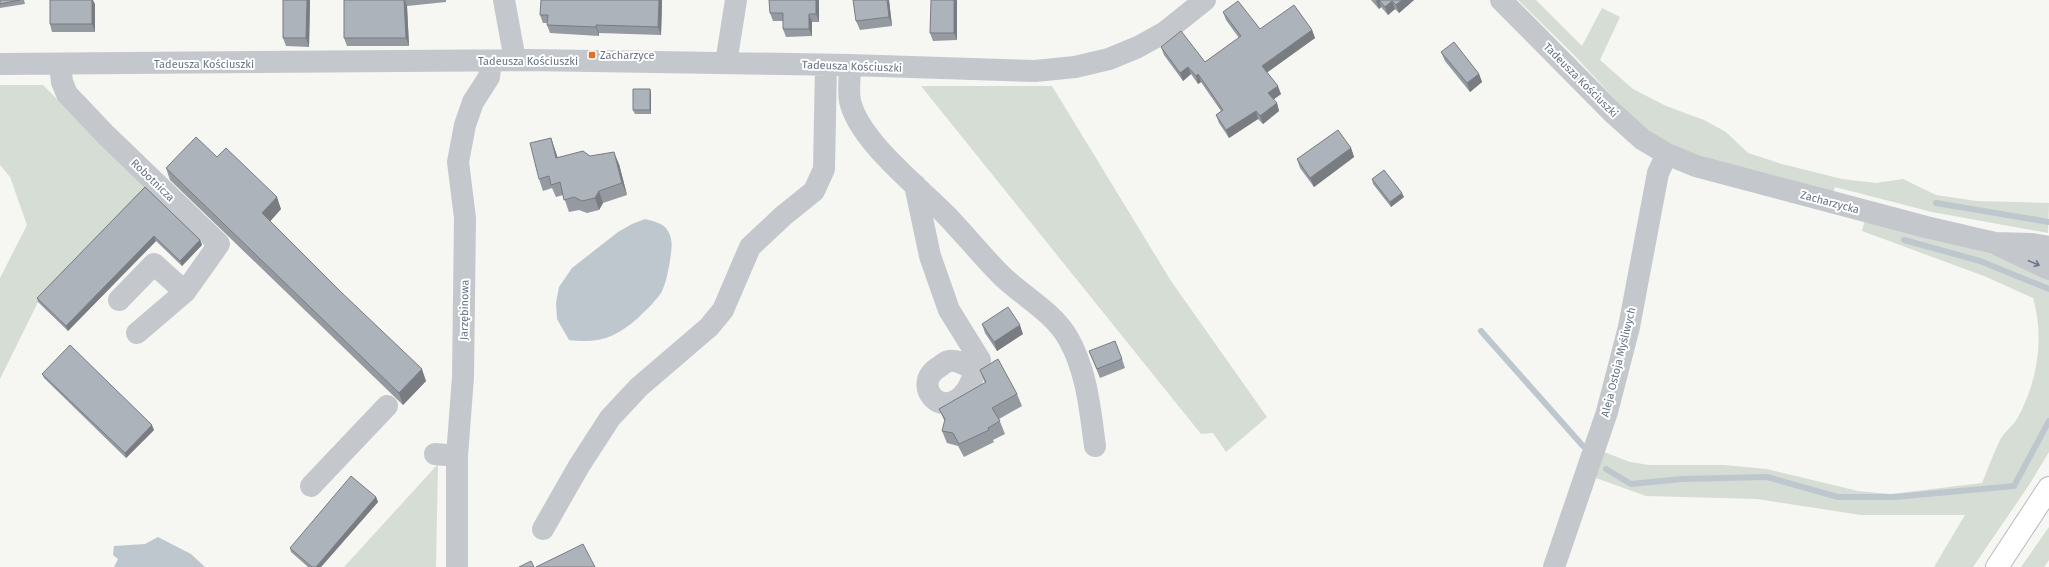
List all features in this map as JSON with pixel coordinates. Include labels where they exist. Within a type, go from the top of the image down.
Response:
[{"type":"main road","points":[[1997,567],[2049,488]]},
{"type":"street","points":[[504,0],[515,60]]},
{"type":"street","points":[[726,63],[736,0]]},
{"type":"street","name":"Tadeusza Kościuszki","points":[[0,64],[515,60],[850,65],[1035,71],[1075,67],[1109,59],[1138,47],[1165,32],[1205,0]]},
{"type":"street","name":"Tadeusza Kościuszki","points":[[1501,0],[1613,113],[1642,139],[1667,154]]},
{"type":"street","name":"Jarzębinowa","points":[[457,567],[457,456],[463,369],[465,218],[458,162],[465,125],[473,102],[489,78],[491,61]]},
{"type":"street","name":"Robotnicza","points":[[60,64],[62,82],[67,94],[106,135],[219,244],[185,292]]},
{"type":"street","points":[[543,529],[579,466],[610,418],[639,387],[708,327],[723,310],[750,247],[783,216],[814,191],[824,168],[826,65]]},
{"type":"street","points":[[850,65],[850,101],[855,115],[868,134],[894,165],[946,215],[1003,277],[1037,304],[1067,337],[1078,356],[1084,376],[1095,446]]},
{"type":"street","name":"Zacharzycka","points":[[1667,154],[1703,168],[1926,227],[1995,243],[2032,244],[2049,247]]},
{"type":"street","name":"Aleja Ostoja Myśliwych","points":[[1554,567],[1607,412],[1629,327],[1658,173],[1667,154]]},
{"type":"street","points":[[915,185],[930,256],[949,310],[980,360],[976,370]]},
{"type":"street","name":"Zacharzycka","points":[[1995,243],[2049,269]]},
{"type":"street","points":[[119,300],[154,264],[185,292],[137,333]]},
{"type":"street","points":[[311,486],[387,406]]},
{"type":"street","points":[[435,454],[457,456]]},
{"type":"shaded area","points":[[1518,0],[1536,0],[1582,46],[1602,8],[1620,17],[1600,60],[1633,89],[1666,106],[1704,120],[1726,132],[1748,153],[1782,164],[1842,179],[1876,183],[1903,179],[1936,195],[1977,201],[2049,203],[2048,233],[1932,212],[1835,187],[1833,193],[1720,163],[1684,150],[1644,127],[1624,109],[1574,55]]},
{"type":"shaded area","points":[[0,85],[43,85],[148,190],[38,302],[0,379],[0,278],[27,225],[10,177],[0,165]]},
{"type":"shaded area","points":[[921,86],[1052,86],[1171,281],[1267,417],[1226,452],[1213,433],[1201,434]]},
{"type":"shaded area","points":[[645,219],[664,226],[671,238],[672,246],[670,261],[666,282],[661,293],[638,318],[622,330],[606,338],[598,340],[569,340],[557,319],[556,303],[559,287],[572,268],[618,232]]},
{"type":"shaded area","points":[[1865,220],[1993,254],[2049,277],[2049,452],[2029,485],[1973,567],[1934,567],[1965,515],[1861,515],[1757,499],[1646,496],[1596,478],[1604,452],[1630,462],[1649,465],[1724,465],[1767,469],[1858,491],[1891,494],[1982,483],[2000,440],[2017,419],[2030,391],[2037,360],[2038,345],[2037,313],[2033,298],[1984,276],[1862,231]]},
{"type":"shaded area","points":[[438,464],[436,567],[344,567]]},
{"type":"shaded area","points":[[2049,527],[2049,560],[2044,567],[2021,567]]},
{"type":"shaded area","points":[[158,537],[191,554],[205,567],[114,567],[118,559],[113,555],[114,546],[145,544]]},
{"type":"building","points":[[0,0],[20,0],[0,4]]},
{"type":"building","points":[[50,0],[92,0],[92,24],[50,24]]},
{"type":"building","points":[[283,0],[307,0],[306,38],[283,38]]},
{"type":"building","points":[[344,0],[404,0],[406,38],[344,38]]},
{"type":"building","points":[[541,0],[659,0],[658,27],[547,25],[548,15],[540,15]]},
{"type":"building","points":[[769,0],[816,0],[816,14],[809,14],[809,29],[783,29],[783,13],[770,13]]},
{"type":"building","points":[[853,0],[887,0],[889,17],[856,21]]},
{"type":"building","points":[[931,0],[954,0],[954,33],[930,33]]},
{"type":"building","points":[[1379,0],[1402,0],[1396,5],[1392,1],[1385,7]]},
{"type":"building","points":[[1238,1],[1260,29],[1294,5],[1312,30],[1262,66],[1278,86],[1268,93],[1277,103],[1260,116],[1256,111],[1226,130],[1216,115],[1223,110],[1198,74],[1196,76],[1188,67],[1180,73],[1161,47],[1181,31],[1205,62],[1241,36],[1223,12]]},
{"type":"building","points":[[1454,42],[1479,74],[1467,83],[1441,52]]},
{"type":"building","points":[[633,89],[650,89],[650,110],[633,110]]},
{"type":"building","points":[[1338,130],[1351,148],[1310,178],[1297,159]]},
{"type":"building","points":[[196,137],[217,157],[226,148],[277,197],[262,213],[341,292],[422,369],[399,393],[166,168]]},
{"type":"building","points":[[551,138],[556,158],[583,151],[590,156],[614,152],[622,183],[599,191],[595,198],[582,201],[574,197],[564,200],[560,182],[551,185],[549,176],[539,179],[530,143]]},
{"type":"building","points":[[1384,170],[1402,193],[1390,202],[1372,179]]},
{"type":"building","points":[[145,187],[200,240],[180,261],[154,236],[66,326],[37,298]]},
{"type":"building","points":[[1008,307],[1020,325],[994,342],[982,324]]},
{"type":"building","points":[[1115,341],[1122,359],[1097,369],[1089,351]]},
{"type":"building","points":[[70,345],[152,425],[125,453],[42,374]]},
{"type":"building","points":[[998,359],[1017,394],[992,408],[1000,421],[988,428],[989,430],[959,444],[953,433],[942,431],[945,419],[939,409],[986,382],[980,370]]},
{"type":"building","points":[[351,476],[376,497],[316,567],[312,567],[290,548]]},
{"type":"building","points":[[583,544],[595,567],[536,567]]},
{"type":"building","points":[[531,561],[534,567],[519,567]]},
{"type":"waterway","points":[[1936,203],[2049,222]]},
{"type":"waterway","points":[[1904,240],[1980,261],[2049,289]]},
{"type":"waterway","points":[[1481,331],[1583,446]]},
{"type":"waterway","points":[[1606,469],[1631,484],[1682,479],[1767,477],[1838,497],[1895,497],[2014,486],[2049,421]]},
{"type":"place","name":"Zacharzyce","points":[[592,55]]}]
